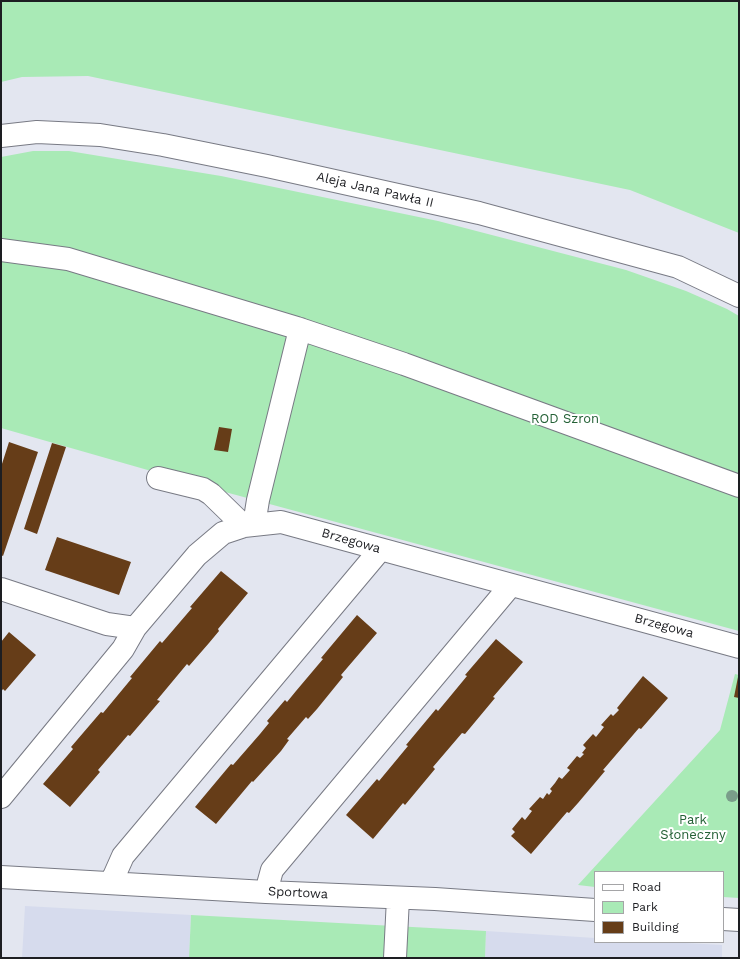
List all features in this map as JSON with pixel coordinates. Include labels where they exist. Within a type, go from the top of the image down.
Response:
[{"type":"street","name":"Aleja Jana Pawła II","points":[[1,136],[37,132],[100,135],[163,145],[267,166],[479,213],[678,267],[739,296]]},
{"type":"street","points":[[1,250],[68,258],[300,329],[404,364],[739,486]]},
{"type":"street","points":[[158,478],[203,489],[249,525],[258,500],[300,329]]},
{"type":"street","name":"Brzegowa","points":[[135,628],[197,555],[223,533],[249,525],[281,522],[739,647]]},
{"type":"street","points":[[111,883],[123,856],[380,550]]},
{"type":"street","points":[[266,892],[272,870],[511,585]]},
{"type":"street","points":[[1,797],[123,649],[135,628],[107,624],[5,596]]},
{"type":"street","name":"Sportowa","points":[[1,877],[266,892],[435,899],[594,910]]},
{"type":"street","points":[[395,958],[398,898]]},
{"type":"street","points":[[724,919],[739,920]]},
{"type":"shaded area","points":[[25,906],[191,915],[189,958],[22,958]]},
{"type":"shaded area","points":[[486,931],[594,938],[594,943],[685,943],[722,945],[722,958],[485,958]]},
{"type":"green space","points":[[1,1],[739,1],[739,233],[630,190],[88,76],[22,77],[1,82]]},
{"type":"green space","name":"ROD Szron","points":[[33,151],[69,151],[221,176],[438,221],[626,270],[686,291],[727,309],[739,316],[739,631],[214,489],[1,428],[1,157]]},
{"type":"green space","name":"Park Słoneczny","points":[[735,674],[739,675],[739,898],[724,897],[724,871],[594,871],[594,887],[578,885],[720,730]]},
{"type":"green space","points":[[191,915],[486,931],[485,958],[189,958]]},
{"type":"building","points":[[219,427],[232,429],[228,452],[214,450]]},
{"type":"building","points":[[9,442],[38,452],[3,556],[1,555],[1,467]]},
{"type":"building","points":[[52,443],[66,447],[37,534],[24,529]]},
{"type":"building","points":[[57,537],[131,562],[119,595],[45,570]]},
{"type":"building","points":[[221,571],[248,593],[218,629],[219,631],[209,643],[189,666],[187,664],[157,700],[160,701],[98,770],[100,772],[70,807],[43,784],[73,749],[71,747],[101,712],[103,713],[132,678],[130,677],[160,641],[162,643]]},
{"type":"building","points":[[357,615],[377,633],[341,675],[343,677],[317,709],[308,719],[306,717],[287,739],[289,740],[281,751],[253,782],[252,781],[216,824],[195,807],[231,764],[233,765],[260,734],[269,723],[267,721],[285,700],[287,702]]},
{"type":"building","points":[[9,632],[36,655],[5,691],[3,689],[1,692],[1,642]]},
{"type":"building","points":[[496,639],[523,662],[493,697],[495,698],[465,734],[462,733],[433,767],[435,769],[405,805],[403,803],[373,839],[346,815],[377,779],[379,781],[408,746],[406,745],[436,709],[438,711],[467,676],[465,675]]},
{"type":"building","points":[[643,676],[668,698],[641,729],[639,728],[603,770],[605,771],[578,803],[569,813],[567,812],[531,854],[511,836],[515,832],[512,829],[522,817],[525,820],[532,811],[529,809],[540,797],[543,799],[547,793],[549,795],[552,791],[550,789],[559,777],[562,779],[570,770],[567,768],[577,756],[580,758],[584,754],[582,753],[586,748],[583,745],[593,734],[596,737],[604,727],[601,725],[611,714],[613,716],[619,710],[617,708]]},
{"type":"building","points":[[739,677],[739,698],[734,697]]}]
